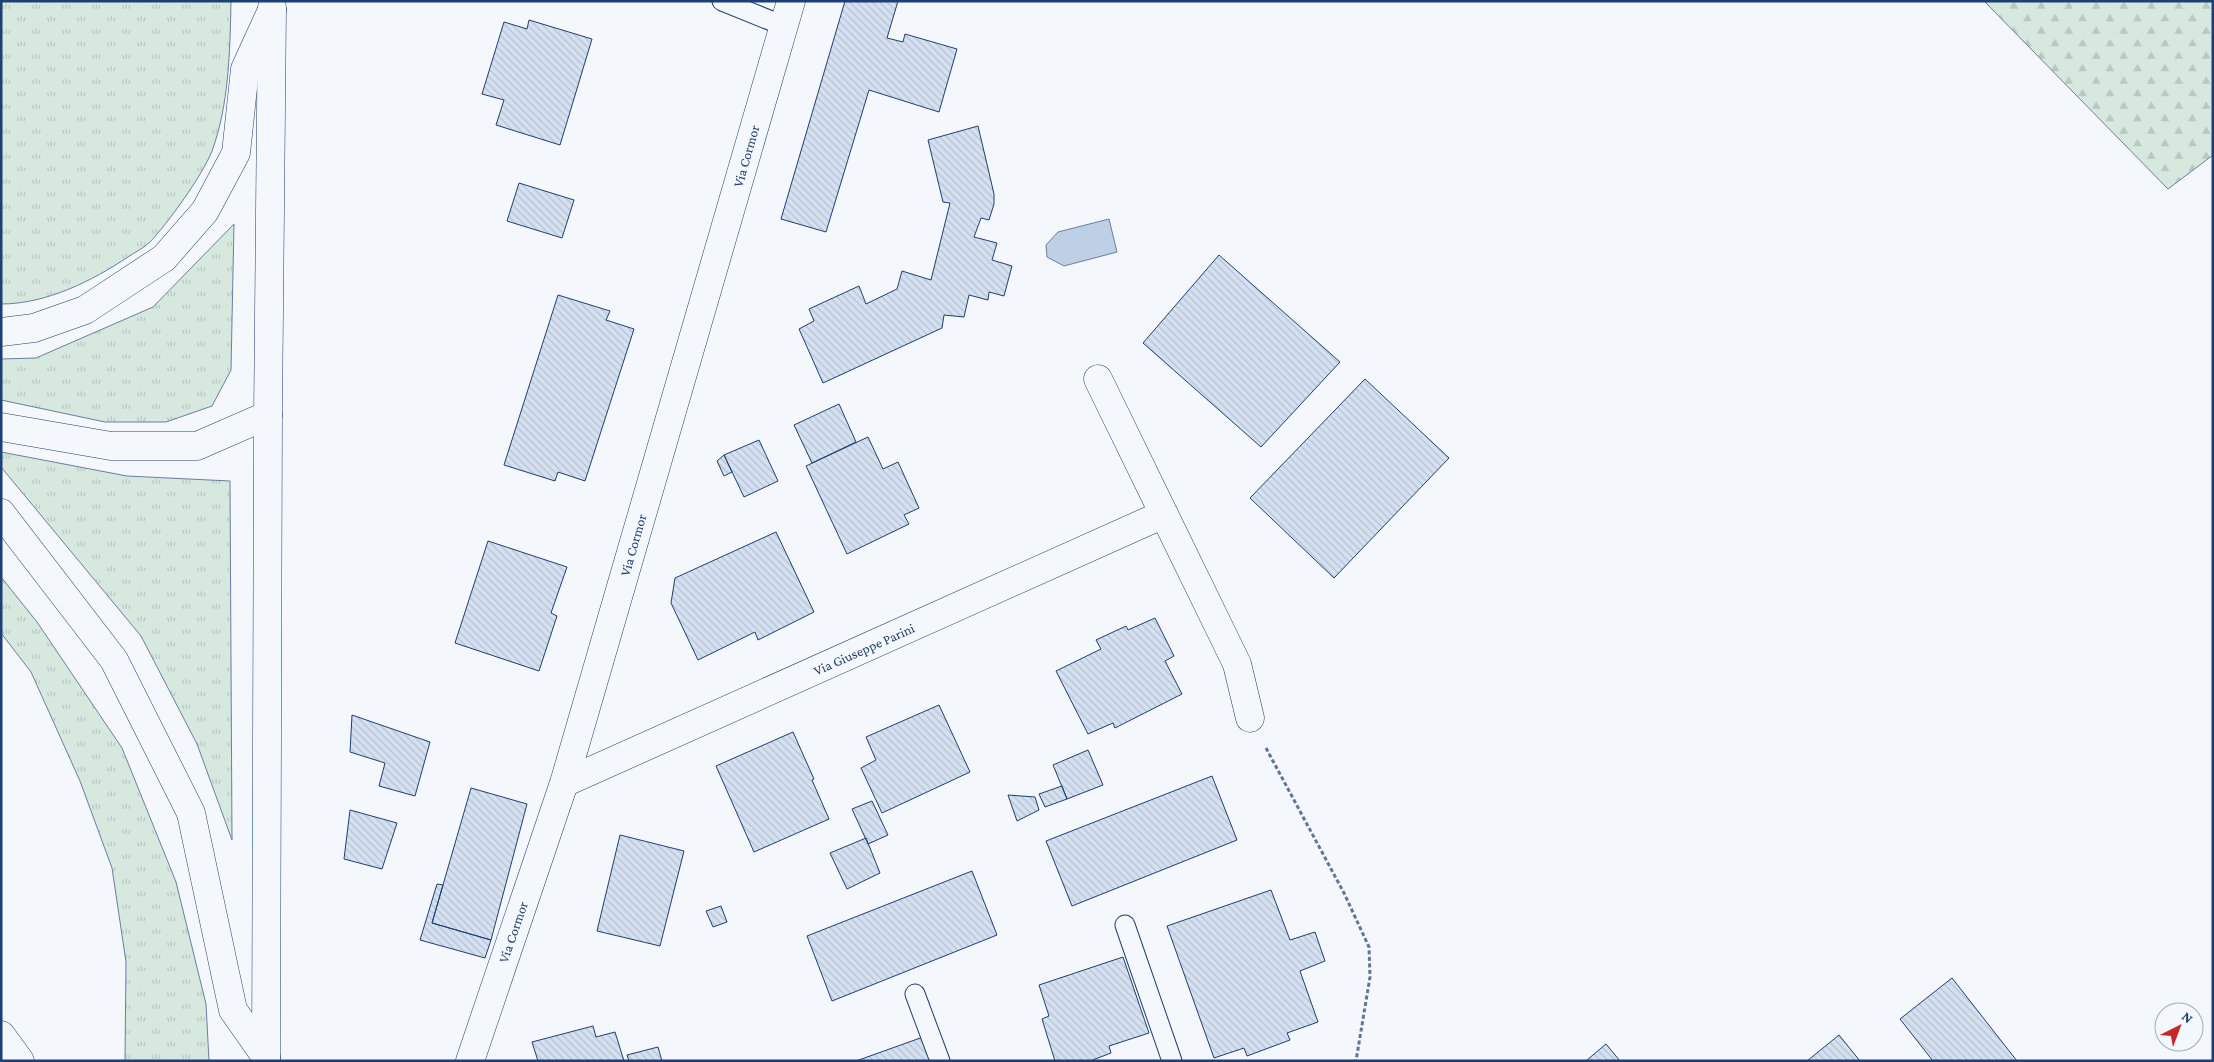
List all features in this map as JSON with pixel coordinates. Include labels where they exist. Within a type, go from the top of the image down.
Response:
[{"type":"main road","points":[[1,332],[34,328],[85,310],[164,258],[205,211],[236,153],[245,69],[272,6]]},
{"type":"main road","points":[[266,1059],[268,415],[272,6]]},
{"type":"main road","name":"Via Cormor","points":[[470,1061],[564,783],[787,14]]},
{"type":"main road","points":[[1098,379],[1237,664],[1250,718]]},
{"type":"main road","points":[[1,427],[111,446],[197,446],[268,415]]},
{"type":"main road","points":[[1,513],[114,660],[191,813],[233,1010],[266,1059]]},
{"type":"main road","name":"Via Giuseppe Parini","points":[[564,783],[1164,514]]},
{"type":"main road","points":[[1,1035],[20,1061]]},
{"type":"lane","name":"Via Cormor","points":[[722,1],[787,14]]},
{"type":"lane","points":[[1125,924],[1172,1061]]},
{"type":"lane","points":[[915,994],[940,1061]]},
{"type":"path","points":[[1250,718],[1344,893],[1370,947],[1370,977],[1356,1061]]},
{"type":"green space","points":[[1,1],[231,1],[227,77],[218,133],[207,161],[193,186],[175,211],[148,244],[114,266],[68,290],[35,300],[1,304]]},
{"type":"green space","points":[[1984,1],[2213,1],[2213,155],[2168,189]]},
{"type":"green space","points":[[234,224],[231,370],[212,406],[166,422],[105,422],[1,400],[1,359],[36,358],[153,307]]},
{"type":"green space","points":[[1,452],[127,476],[230,481],[232,840],[197,744],[141,636],[1,467]]},
{"type":"green space","points":[[1,577],[37,622],[122,748],[176,882],[206,1004],[209,1061],[125,1061],[126,962],[112,868],[80,781],[31,672],[1,633]]},
{"type":"water","points":[[1109,219],[1117,252],[1064,266],[1047,257],[1046,245],[1058,232]]},
{"type":"building","points":[[845,1],[898,1],[887,38],[903,42],[905,34],[957,49],[939,112],[869,90],[826,232],[781,219]]},
{"type":"building","points":[[529,20],[592,39],[560,145],[496,125],[504,100],[482,94],[504,22],[527,29]]},
{"type":"building","points":[[978,126],[994,194],[994,204],[989,220],[981,218],[974,237],[997,243],[992,260],[1012,266],[1004,296],[989,292],[988,300],[969,295],[964,317],[944,315],[942,328],[823,383],[799,329],[814,321],[809,309],[859,286],[866,304],[897,289],[902,271],[931,280],[950,203],[943,202],[928,140]]},
{"type":"building","points":[[519,183],[574,200],[562,238],[507,221]]},
{"type":"building","points":[[1219,255],[1340,362],[1261,447],[1143,343]]},
{"type":"building","points":[[558,295],[610,311],[606,320],[634,329],[585,481],[558,472],[555,481],[504,465]]},
{"type":"building","points":[[1365,379],[1449,458],[1334,578],[1250,498]]},
{"type":"building","points":[[839,404],[856,442],[812,463],[794,425]]},
{"type":"building","points":[[868,437],[883,469],[898,462],[919,508],[904,515],[909,524],[847,554],[806,466]]},
{"type":"building","points":[[759,440],[778,481],[744,497],[724,455]]},
{"type":"building","points":[[724,455],[732,472],[724,476],[717,461]]},
{"type":"building","points":[[776,532],[814,612],[758,640],[755,632],[698,660],[671,603],[675,578]]},
{"type":"building","points":[[488,541],[567,567],[551,613],[557,616],[539,671],[455,643]]},
{"type":"building","points":[[1155,618],[1174,656],[1165,661],[1182,694],[1115,728],[1113,723],[1088,734],[1056,671],[1101,649],[1096,640],[1126,626],[1128,630]]},
{"type":"building","points":[[939,705],[970,772],[882,813],[861,768],[876,760],[866,737]]},
{"type":"building","points":[[352,715],[430,742],[415,796],[379,786],[385,763],[350,752]]},
{"type":"building","points":[[793,732],[829,819],[754,852],[716,766]]},
{"type":"building","points":[[1088,750],[1103,785],[1067,799],[1053,765]]},
{"type":"building","points":[[1212,776],[1237,840],[1072,906],[1046,841]]},
{"type":"building","points":[[1062,786],[1067,799],[1045,807],[1039,794]]},
{"type":"building","points":[[471,788],[527,804],[491,940],[432,923]]},
{"type":"building","points":[[1008,795],[1035,797],[1039,810],[1017,821]]},
{"type":"building","points":[[872,801],[888,835],[868,844],[852,809]]},
{"type":"building","points":[[350,810],[397,823],[382,869],[344,859]]},
{"type":"building","points":[[620,835],[684,851],[660,946],[597,931]]},
{"type":"building","points":[[866,838],[880,873],[847,889],[830,853]]},
{"type":"building","points":[[972,871],[997,935],[832,1001],[807,936]]},
{"type":"building","points":[[437,884],[443,885],[432,923],[491,940],[485,958],[420,940]]},
{"type":"building","points":[[1271,890],[1290,940],[1315,932],[1325,961],[1300,971],[1318,1022],[1287,1033],[1290,1040],[1247,1056],[1244,1048],[1214,1058],[1167,926]]},
{"type":"building","points":[[721,906],[727,922],[713,927],[706,911]]},
{"type":"building","points":[[1123,957],[1149,1033],[1109,1046],[1111,1053],[1090,1061],[1055,1061],[1042,1019],[1049,1016],[1039,985]]},
{"type":"building","points":[[1952,978],[2017,1061],[1933,1061],[1900,1019]]},
{"type":"building","points":[[593,1026],[596,1037],[615,1032],[624,1061],[538,1061],[532,1042]]},
{"type":"building","points":[[1839,1035],[1860,1061],[1807,1061]]},
{"type":"building","points":[[923,1037],[931,1061],[856,1061]]},
{"type":"building","points":[[1606,1044],[1620,1061],[1587,1060]]},
{"type":"building","points":[[658,1047],[662,1061],[629,1061],[627,1055]]}]
